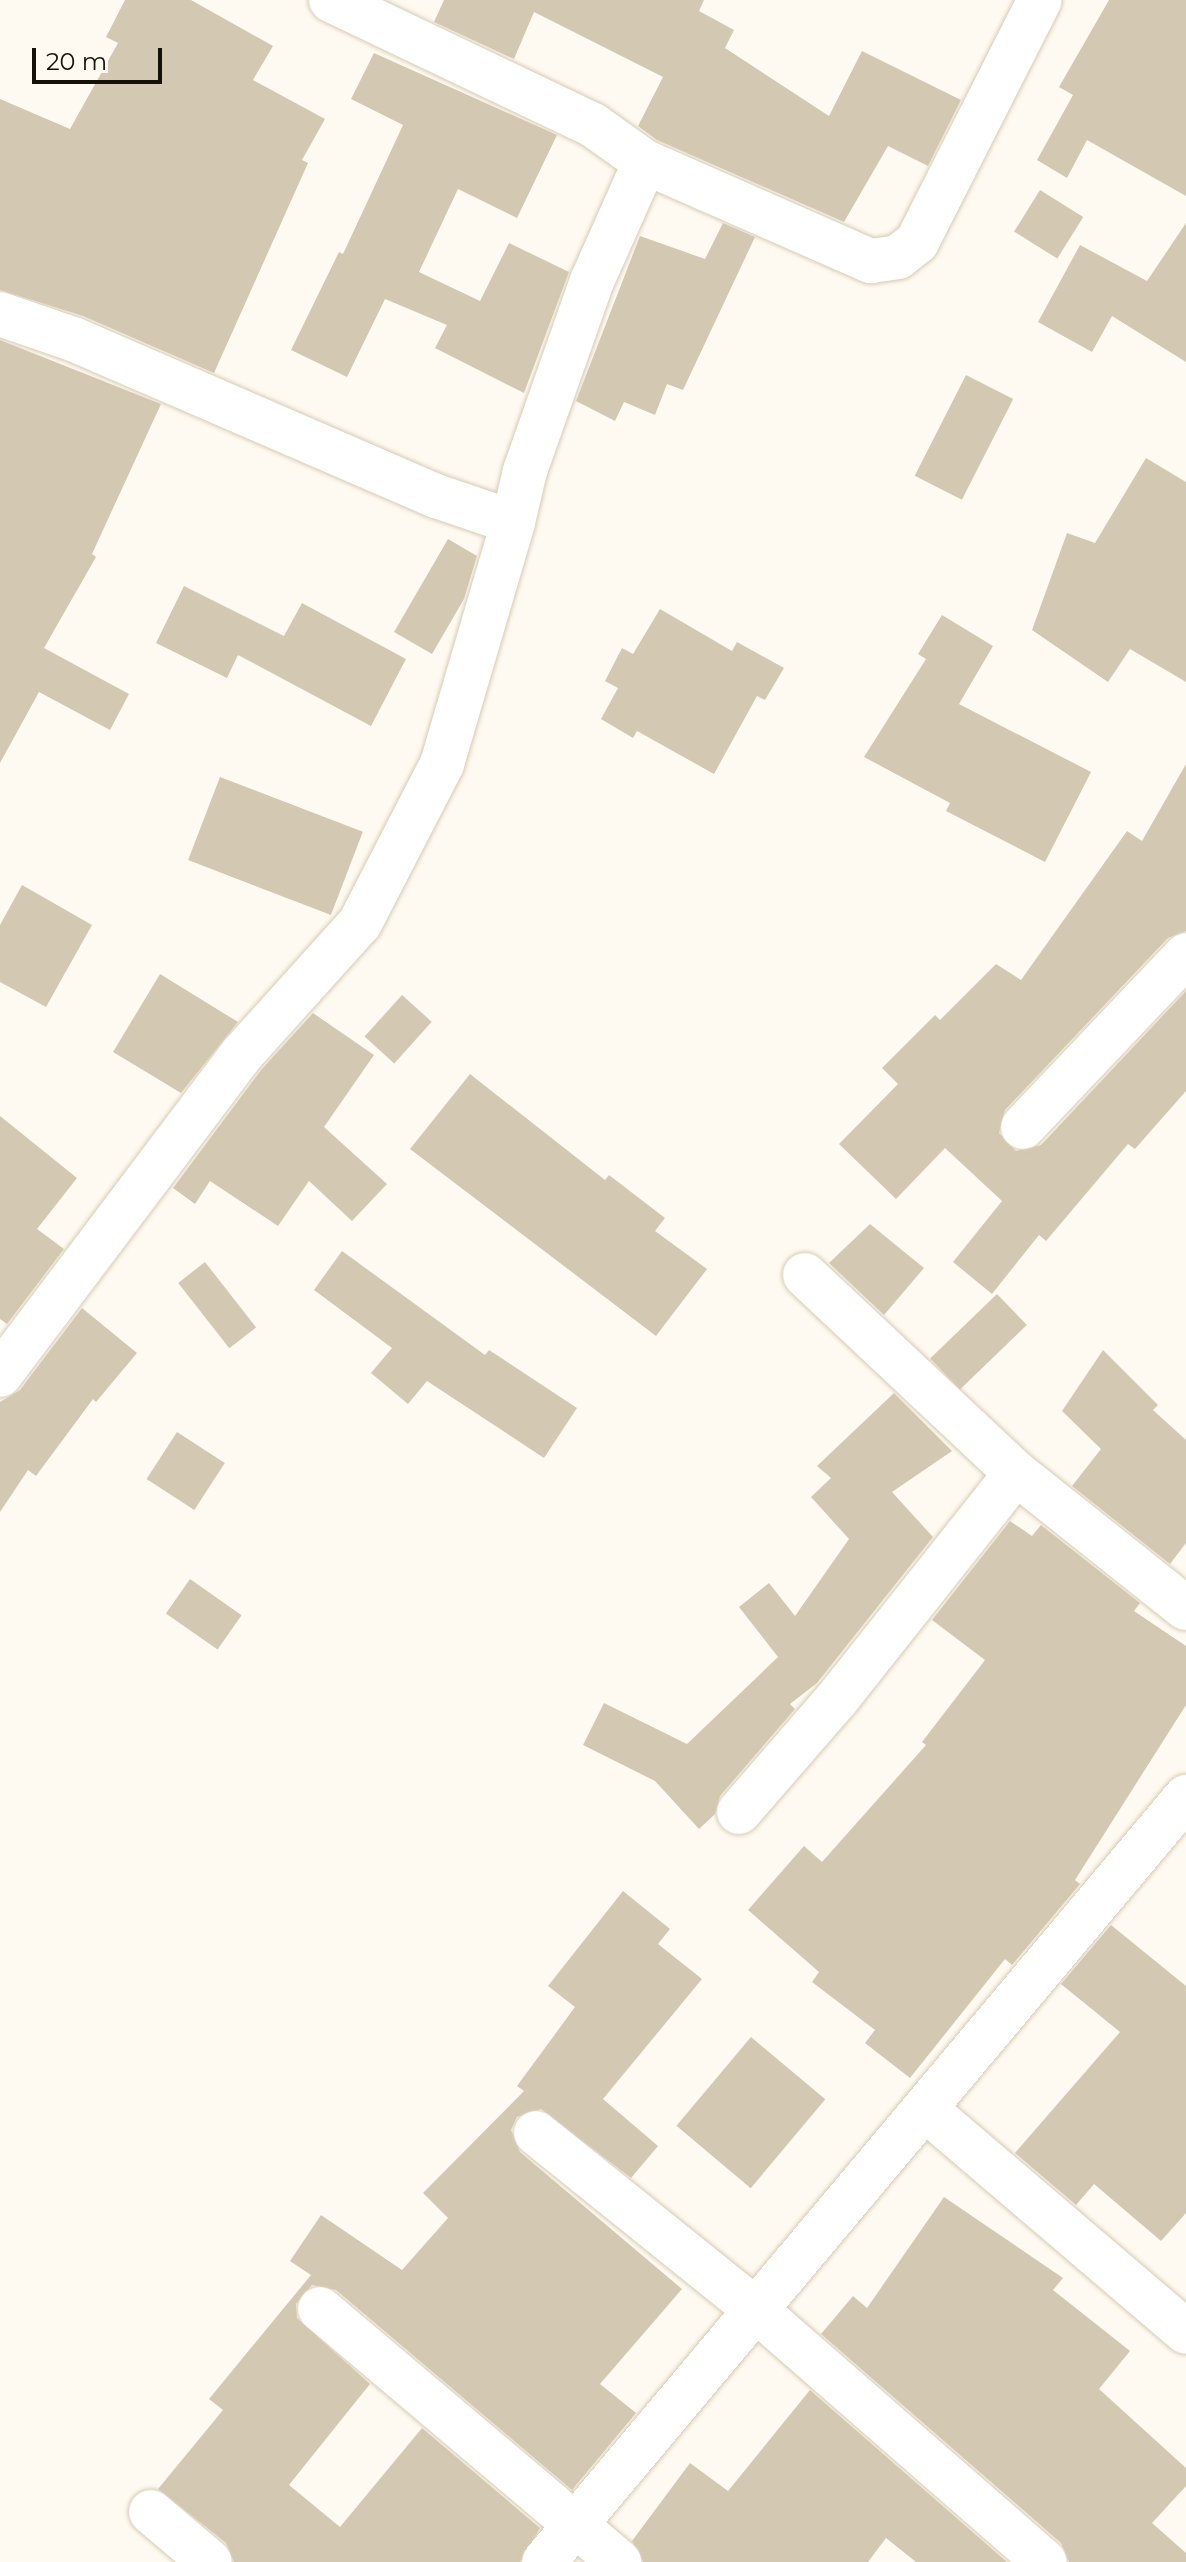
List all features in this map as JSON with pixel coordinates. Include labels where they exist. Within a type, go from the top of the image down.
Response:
[{"type":"street","points":[[331,0],[388,13],[593,125],[645,162],[871,261],[898,257],[917,242],[1040,0]]},
{"type":"street","points":[[0,1375],[242,1054],[360,923],[442,764],[525,471],[597,266],[645,162]]},
{"type":"street","points":[[0,314],[73,339],[436,496],[513,522]]},
{"type":"street","points":[[1023,1127],[1186,955]]},
{"type":"street","points":[[805,1275],[1016,1473],[1186,1608]]},
{"type":"street","points":[[739,1812],[837,1699],[1016,1473]]},
{"type":"street","points":[[544,2562],[1186,1797]]},
{"type":"street","points":[[925,2109],[1186,2332]]},
{"type":"street","points":[[536,2133],[756,2310],[1045,2562]]},
{"type":"street","points":[[320,2309],[619,2562]]},
{"type":"street","points":[[151,2512],[210,2562]]},
{"type":"building","points":[[125,0],[191,0],[273,46],[253,80],[325,119],[302,160],[308,163],[214,373],[83,316],[0,290],[0,99],[70,129],[118,43],[106,37]]},
{"type":"building","points":[[444,0],[704,0],[699,11],[734,30],[725,48],[829,116],[862,51],[961,100],[928,166],[888,146],[844,222],[657,140],[638,126],[663,77],[534,12],[514,59],[434,22]]},
{"type":"building","points":[[1109,0],[1186,0],[1186,196],[1087,140],[1067,178],[1037,160],[1073,95],[1059,87]]},
{"type":"building","points":[[374,53],[557,135],[517,218],[458,189],[419,272],[480,301],[509,243],[569,272],[524,393],[435,348],[447,325],[385,299],[347,377],[291,350],[339,252],[343,254],[403,125],[351,99]]},
{"type":"building","points":[[1040,190],[1083,217],[1057,259],[1014,232]]},
{"type":"building","points":[[723,223],[755,237],[683,390],[667,384],[655,415],[624,402],[615,421],[576,401],[640,236],[705,259]]},
{"type":"building","points":[[1186,223],[1186,362],[1112,316],[1092,352],[1038,322],[1080,245],[1147,281]]},
{"type":"building","points":[[0,340],[161,404],[92,554],[96,557],[44,648],[129,694],[110,730],[39,692],[0,763]]},
{"type":"building","points":[[966,375],[1013,399],[962,500],[915,476]]},
{"type":"building","points":[[1146,458],[1186,482],[1186,682],[1130,649],[1108,682],[1032,630],[1067,533],[1095,543]]},
{"type":"building","points":[[448,539],[477,556],[464,599],[432,654],[394,632]]},
{"type":"building","points":[[184,586],[284,636],[302,603],[406,659],[371,726],[238,655],[227,678],[156,643]]},
{"type":"building","points":[[660,609],[732,651],[737,642],[784,668],[765,700],[757,696],[714,774],[637,731],[633,738],[601,719],[618,688],[605,681],[622,648],[633,654]]},
{"type":"building","points":[[942,615],[993,646],[959,704],[1091,772],[1045,862],[946,811],[950,803],[864,757],[926,659],[918,654]]},
{"type":"building","points":[[1186,764],[1186,931],[1168,938],[1005,1110],[999,1133],[1016,1151],[1041,1145],[1186,991],[1186,1091],[1135,1149],[1128,1144],[1046,1241],[1039,1235],[992,1294],[953,1262],[1002,1201],[945,1148],[896,1199],[839,1144],[898,1084],[882,1068],[935,1015],[940,1020],[996,964],[1021,980],[1127,831],[1142,841]]},
{"type":"building","points":[[220,777],[363,832],[331,915],[188,860]]},
{"type":"building","points":[[22,885],[92,925],[46,1007],[0,982],[0,925]]},
{"type":"building","points":[[160,974],[238,1022],[181,1093],[113,1052]]},
{"type":"building","points":[[402,995],[432,1022],[394,1063],[365,1037]]},
{"type":"building","points":[[313,1013],[374,1055],[324,1127],[387,1184],[352,1221],[309,1181],[278,1226],[210,1181],[195,1204],[173,1188],[261,1070]]},
{"type":"building","points":[[470,1074],[605,1180],[609,1175],[665,1218],[655,1231],[707,1269],[656,1336],[410,1149]]},
{"type":"building","points":[[0,1116],[77,1178],[37,1229],[64,1249],[7,1324],[0,1319]]},
{"type":"building","points":[[870,1224],[924,1268],[884,1315],[829,1263]]},
{"type":"building","points":[[342,1251],[485,1355],[489,1350],[577,1408],[544,1458],[427,1381],[408,1404],[371,1373],[392,1348],[314,1290]]},
{"type":"building","points":[[205,1262],[256,1327],[229,1348],[178,1283]]},
{"type":"building","points":[[997,1294],[1027,1325],[960,1390],[930,1359]]},
{"type":"building","points":[[82,1308],[137,1353],[96,1402],[93,1399],[36,1476],[28,1470],[0,1512],[0,1402],[20,1390]]},
{"type":"building","points":[[1103,1350],[1158,1405],[1153,1410],[1186,1440],[1186,1543],[1170,1564],[1072,1486],[1101,1449],[1062,1411]]},
{"type":"building","points":[[894,1393],[952,1451],[892,1492],[933,1537],[817,1683],[790,1704],[795,1709],[720,1796],[715,1814],[699,1829],[655,1781],[583,1745],[604,1703],[687,1744],[778,1657],[739,1607],[769,1583],[795,1616],[849,1539],[811,1497],[831,1478],[817,1466]]},
{"type":"building","points":[[177,1432],[225,1463],[194,1510],[147,1479]]},
{"type":"building","points":[[1010,1521],[1032,1536],[1041,1525],[1140,1603],[1134,1611],[1186,1646],[1186,1705],[1075,1880],[1080,1884],[1012,1965],[1005,1959],[910,2078],[865,2043],[875,2030],[812,1982],[819,1972],[748,1910],[804,1846],[822,1862],[926,1745],[922,1742],[985,1660],[932,1620]]},
{"type":"building","points":[[190,1579],[242,1615],[218,1650],[166,1613]]},
{"type":"building","points":[[623,1891],[670,1929],[658,1944],[702,1979],[603,2099],[658,2146],[631,2178],[541,2109],[517,2117],[511,2130],[520,2152],[682,2289],[600,2384],[636,2413],[572,2490],[336,2290],[312,2285],[296,2304],[297,2318],[370,2384],[289,2485],[340,2527],[422,2428],[540,2528],[520,2562],[234,2562],[226,2543],[158,2489],[223,2410],[209,2399],[311,2275],[290,2261],[321,2215],[402,2270],[448,2218],[423,2193],[524,2091],[517,2086],[575,2007],[548,1986]]},
{"type":"building","points":[[1111,1925],[1186,1986],[1186,2213],[1161,2241],[1094,2184],[1076,2205],[1015,2153],[1120,2032],[1061,1984]]},
{"type":"building","points":[[751,2037],[825,2099],[751,2188],[676,2126]]},
{"type":"building","points":[[944,2197],[1063,2278],[1053,2290],[1130,2351],[1099,2389],[1186,2468],[1186,2486],[1152,2523],[1186,2553],[1186,2562],[1069,2562],[1061,2543],[821,2334],[853,2296],[867,2308]]},
{"type":"building","points":[[810,2390],[1007,2562],[916,2562],[886,2538],[868,2562],[643,2562],[632,2541],[690,2463],[728,2491]]}]
